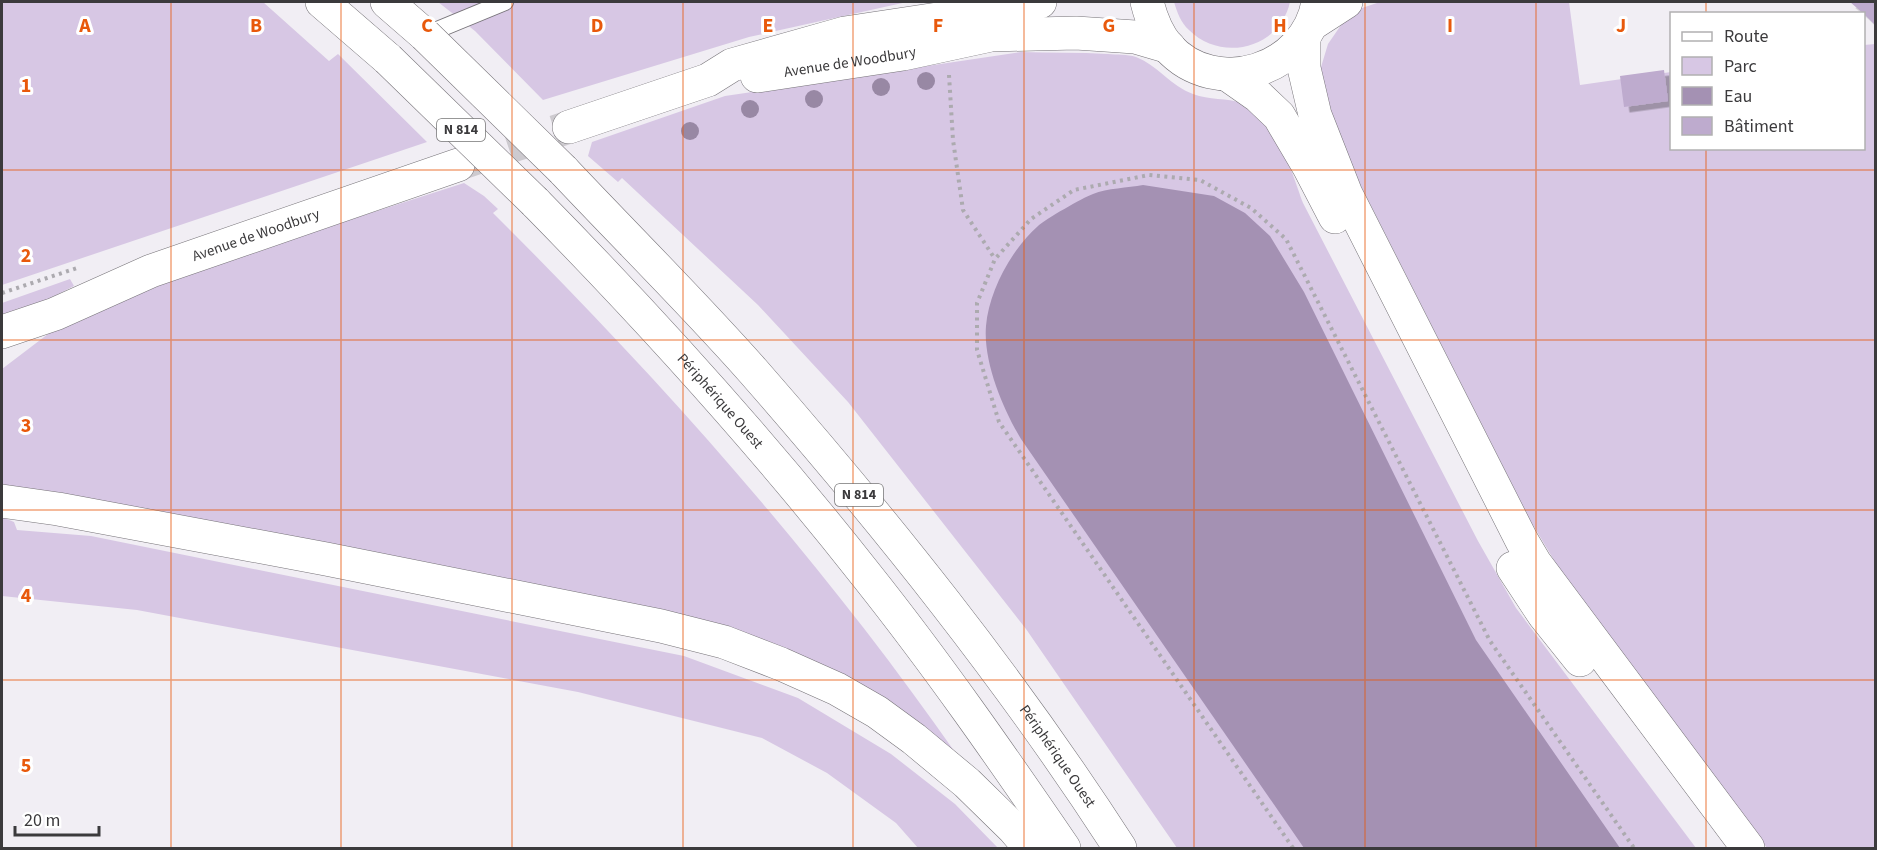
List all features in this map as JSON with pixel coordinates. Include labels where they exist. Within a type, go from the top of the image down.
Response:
[{"type":"main road","name":"Périphérique Ouest","points":[[322,2],[388,59],[604,272],[786,476],[868,576],[938,670],[1064,849]]},
{"type":"main road","name":"Périphérique Ouest","points":[[387,2],[425,35],[563,170],[751,369],[866,503],[983,650],[1095,809],[1120,849]]},
{"type":"main road","name":"Avenue de Woodbury","points":[[569,128],[708,80],[732,65],[845,33],[1040,2]]},
{"type":"main road","name":"Avenue de Woodbury","points":[[1147,2],[1158,33],[1181,58],[1196,67],[1228,75],[1245,74],[1278,62],[1292,51],[1311,21],[1346,2]]},
{"type":"main road","points":[[1311,21],[1304,68],[1315,115],[1346,194],[1522,540],[1541,572],[1748,849]]},
{"type":"main road","name":"Avenue de Woodbury","points":[[708,80],[733,80],[903,54],[990,35],[1076,33],[1135,37],[1169,47]]},
{"type":"main road","points":[[1228,75],[1258,96],[1279,116],[1309,167],[1511,565],[1544,615],[1720,849]]},
{"type":"main road","name":"Avenue de Woodbury","points":[[2,332],[55,314],[161,267],[458,165]]},
{"type":"main road","name":"Avenue de Woodbury","points":[[2,356],[55,314]]},
{"type":"main road","points":[[2,501],[58,509],[326,559],[661,626],[724,642],[837,689],[876,712],[914,739],[967,783],[1014,829],[1030,849]]},
{"type":"lane","points":[[425,35],[505,2]]},
{"type":"path","points":[[947,44],[953,140],[963,210],[995,260]]},
{"type":"path","points":[[1293,849],[999,422],[977,350],[977,303],[995,260],[1031,219],[1074,190],[1149,175],[1200,180],[1251,208],[1286,239],[1490,641],[1634,849]]},
{"type":"green space","points":[[2,2],[263,2],[329,61],[338,54],[427,142],[2,285]]},
{"type":"green space","points":[[438,2],[907,2],[749,37],[543,100],[475,31]]},
{"type":"green space","points":[[1174,2],[1290,2],[1284,18],[1275,30],[1262,40],[1248,46],[1233,48],[1217,46],[1202,40],[1189,30],[1182,21]]},
{"type":"green space","points":[[1380,2],[1569,2],[1580,85],[1670,72],[1670,150],[1865,150],[1865,45],[1875,44],[1875,848],[1767,848],[1579,602],[1530,520],[1326,117],[1318,77],[1328,44],[1350,12]]},
{"type":"green space","points":[[1021,52],[1133,56],[1151,65],[1185,90],[1199,96],[1242,103],[1264,119],[1288,161],[1303,203],[1478,541],[1516,608],[1696,848],[1177,848],[1026,629],[848,402],[758,305],[622,178],[618,182],[588,156],[592,142],[725,96]]},
{"type":"green space","points":[[464,183],[484,196],[498,209],[493,213],[618,341],[737,474],[851,612],[957,755],[822,672],[2,489],[2,369],[52,331],[203,267]]},
{"type":"green space","points":[[70,279],[74,286],[2,323],[2,303]]},
{"type":"green space","points":[[2,517],[14,522],[17,530],[91,536],[684,656],[798,698],[891,754],[955,804],[998,848],[918,848],[896,823],[827,773],[762,738],[578,692],[137,610],[2,596]]},
{"type":"water","points":[[1143,185],[1214,196],[1245,213],[1270,236],[1304,292],[1476,640],[1620,848],[1304,848],[1021,439],[1001,400],[991,370],[986,340],[988,313],[1003,272],[1028,236],[1042,223],[1088,196],[1105,190]]},
{"type":"building","points":[[1850,2],[1876,2],[1876,26],[1865,15],[1865,12],[1862,12]]},
{"type":"building","points":[[1664,70],[1668,101],[1624,107],[1620,76]]},
{"type":"tunnel","points":[[462,163],[569,127]]}]
